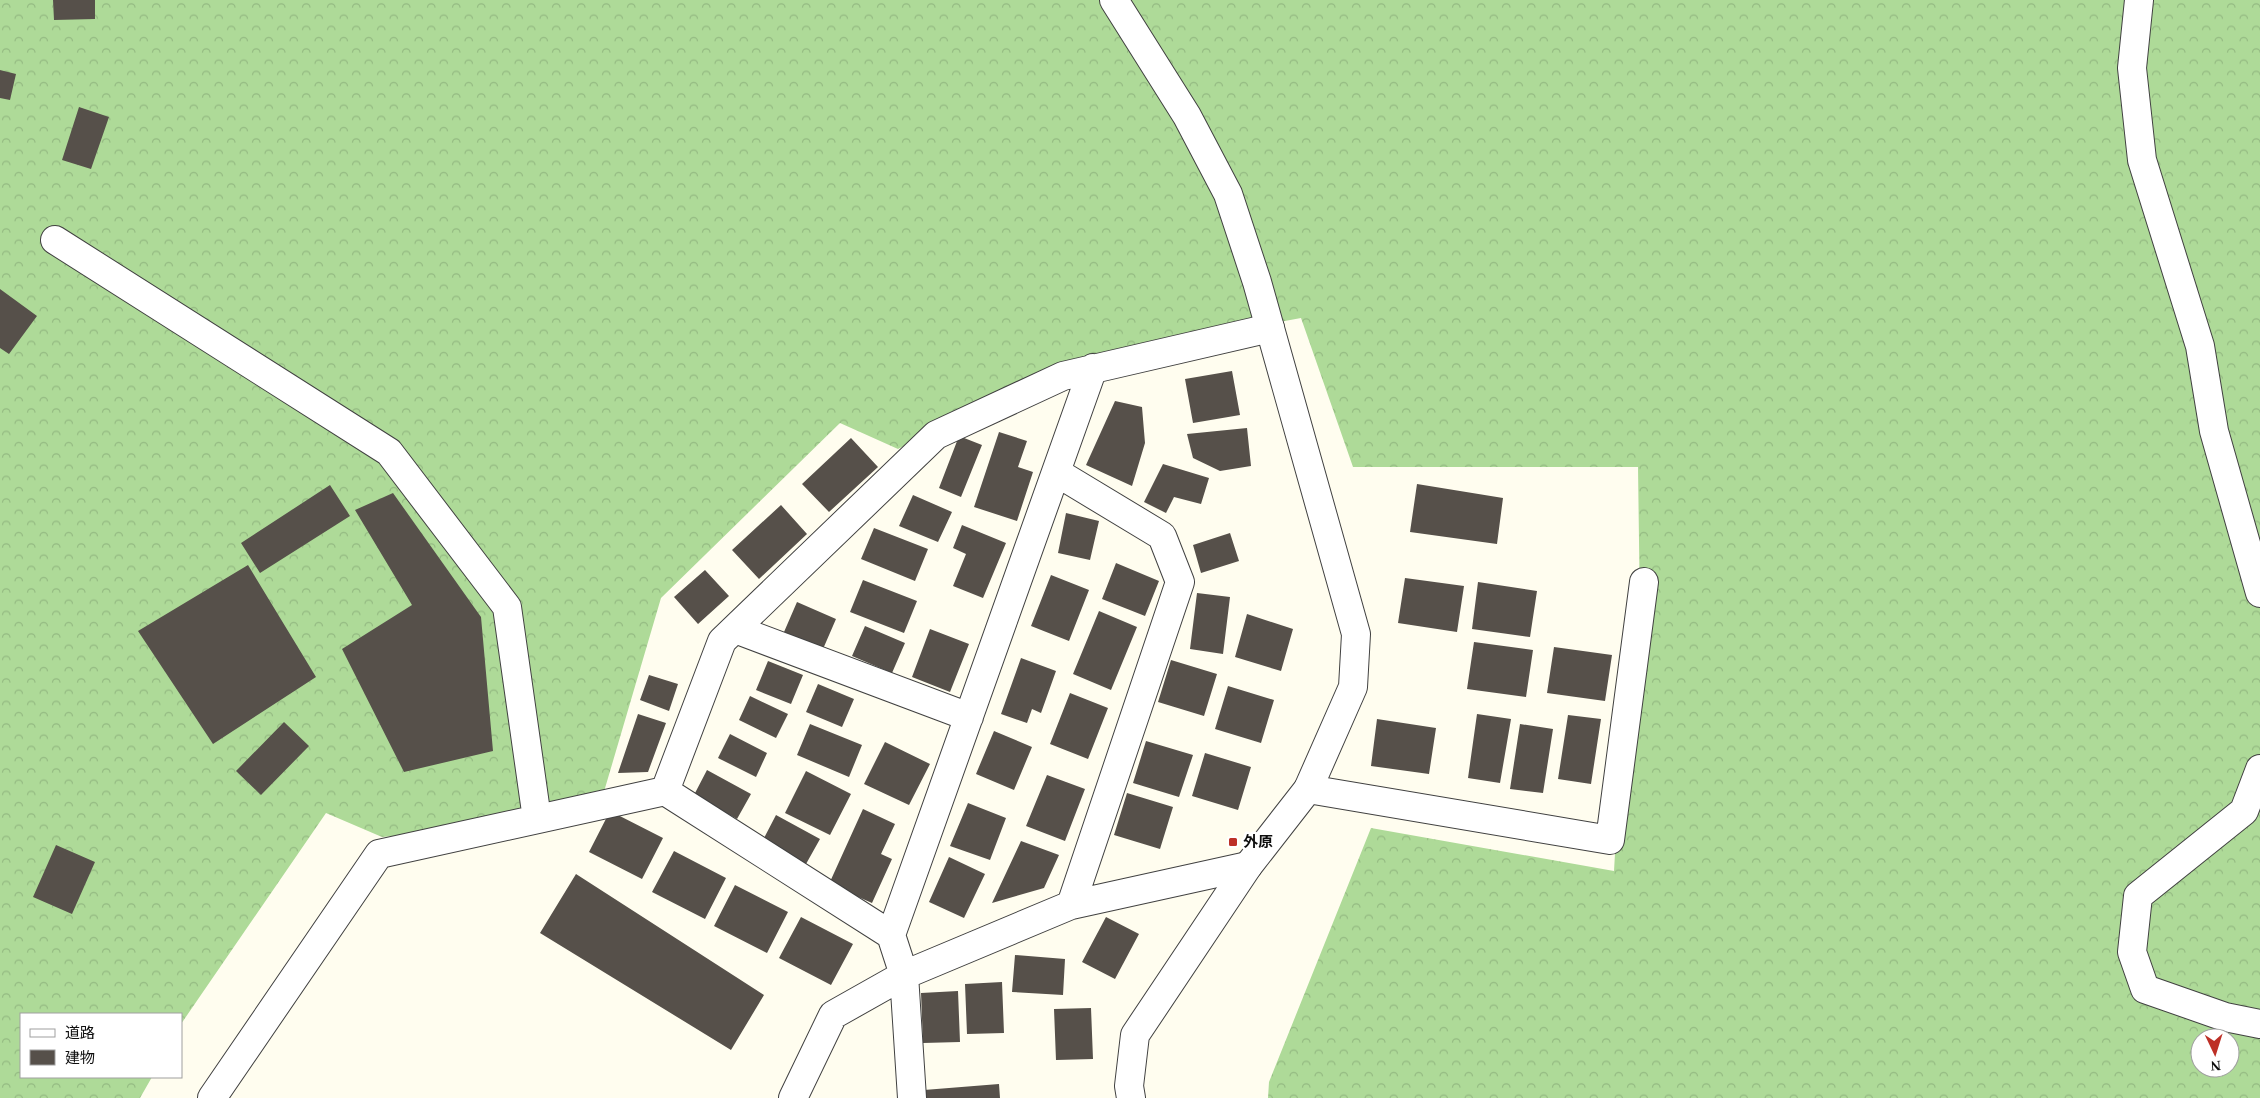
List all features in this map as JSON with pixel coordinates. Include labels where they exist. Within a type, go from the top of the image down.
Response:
[{"type":"street","points":[[1114,0],[1187,116],[1228,194],[1270,328],[1356,634],[1353,687],[1308,790],[1248,866],[1135,1035],[1129,1086],[1131,1098]]},
{"type":"street","points":[[2139,0],[2132,68],[2142,160],[2200,346],[2214,431],[2260,593]]},
{"type":"street","points":[[55,240],[389,452],[507,607],[537,819]]},
{"type":"street","points":[[665,791],[722,641],[936,436],[1063,376],[1270,328]]},
{"type":"street","points":[[912,1098],[904,975],[891,935],[1093,368]]},
{"type":"street","points":[[1056,472],[1162,536],[1180,582],[1072,905]]},
{"type":"street","points":[[1308,790],[1610,840],[1644,582]]},
{"type":"street","points":[[735,629],[969,717]]},
{"type":"street","points":[[2260,769],[2244,811],[2138,896],[2132,952],[2145,989],[2225,1017],[2260,1024]]},
{"type":"street","points":[[212,1098],[379,854],[665,791],[891,935]]},
{"type":"street","points":[[793,1098],[833,1015],[904,975],[1072,905],[1248,866]]},
{"type":"green space","points":[[0,0],[2260,0],[2260,1098],[1268,1098],[1269,1082],[1371,828],[1614,871],[1620,766],[1640,614],[1638,467],[1353,467],[1301,318],[1066,362],[898,449],[840,423],[661,598],[603,795],[450,831],[382,837],[326,813],[182,1023],[182,1013],[20,1013],[20,1078],[151,1078],[140,1098],[0,1098]]},
{"type":"building","points":[[53,0],[95,0],[95,19],[54,20]]},
{"type":"building","points":[[0,70],[16,74],[10,100],[0,98]]},
{"type":"building","points":[[79,107],[109,117],[91,169],[62,160]]},
{"type":"building","points":[[0,289],[37,316],[9,354],[0,348]]},
{"type":"building","points":[[1232,371],[1240,415],[1193,423],[1185,379]]},
{"type":"building","points":[[1115,401],[1142,407],[1145,443],[1132,486],[1086,465]]},
{"type":"building","points":[[1247,428],[1251,466],[1220,471],[1193,458],[1187,434]]},
{"type":"building","points":[[999,432],[1027,441],[1018,467],[1033,472],[1017,521],[974,507]]},
{"type":"building","points":[[959,436],[982,445],[961,497],[939,488]]},
{"type":"building","points":[[851,438],[878,467],[829,512],[802,484]]},
{"type":"building","points":[[1163,464],[1209,478],[1201,504],[1174,497],[1166,513],[1144,502]]},
{"type":"building","points":[[1417,484],[1503,498],[1497,544],[1410,532]]},
{"type":"building","points":[[330,485],[350,516],[260,573],[241,543]]},
{"type":"building","points":[[393,493],[481,617],[493,751],[404,772],[342,649],[412,605],[355,510]]},
{"type":"building","points":[[913,495],[952,512],[938,542],[899,526]]},
{"type":"building","points":[[781,505],[807,534],[759,579],[732,550]]},
{"type":"building","points":[[1066,513],[1099,521],[1090,560],[1058,553]]},
{"type":"building","points":[[962,525],[1006,543],[983,598],[953,586],[966,554],[953,548]]},
{"type":"building","points":[[874,528],[928,549],[915,581],[861,559]]},
{"type":"building","points":[[1230,533],[1239,561],[1201,573],[1193,545]]},
{"type":"building","points":[[1116,563],[1159,581],[1145,616],[1102,599]]},
{"type":"building","points":[[248,565],[316,677],[213,744],[138,631]]},
{"type":"building","points":[[705,570],[729,596],[698,624],[674,597]]},
{"type":"building","points":[[1051,575],[1089,590],[1069,641],[1031,626]]},
{"type":"building","points":[[1405,578],[1464,586],[1457,632],[1398,623]]},
{"type":"building","points":[[863,580],[917,601],[904,633],[850,612]]},
{"type":"building","points":[[1478,582],[1537,591],[1530,637],[1472,629]]},
{"type":"building","points":[[1197,593],[1230,597],[1223,654],[1190,649]]},
{"type":"building","points":[[797,602],[836,619],[823,649],[784,632]]},
{"type":"building","points":[[1099,611],[1137,627],[1111,690],[1073,674]]},
{"type":"building","points":[[1247,614],[1293,629],[1281,671],[1235,657]]},
{"type":"building","points":[[865,626],[905,643],[892,673],[852,656]]},
{"type":"building","points":[[930,629],[969,644],[950,692],[912,677]]},
{"type":"building","points":[[1474,642],[1533,650],[1526,697],[1467,689]]},
{"type":"building","points":[[1554,647],[1612,655],[1605,701],[1547,693]]},
{"type":"building","points":[[1021,658],[1056,671],[1041,713],[1032,709],[1027,723],[1001,714]]},
{"type":"building","points":[[1171,660],[1217,674],[1204,716],[1158,702]]},
{"type":"building","points":[[768,661],[803,675],[791,704],[756,690]]},
{"type":"building","points":[[649,675],[678,684],[669,711],[640,700]]},
{"type":"building","points":[[818,684],[854,699],[842,727],[806,712]]},
{"type":"building","points":[[1228,686],[1274,700],[1261,743],[1215,729]]},
{"type":"building","points":[[1070,693],[1108,708],[1088,759],[1050,744]]},
{"type":"building","points":[[750,696],[788,714],[776,738],[739,720]]},
{"type":"building","points":[[638,714],[666,723],[648,772],[618,773]]},
{"type":"building","points":[[1477,714],[1511,719],[1500,783],[1468,778]]},
{"type":"building","points":[[1568,715],[1601,719],[1591,784],[1558,779]]},
{"type":"building","points":[[1377,719],[1436,728],[1429,774],[1371,766]]},
{"type":"building","points":[[284,722],[309,746],[261,795],[236,771]]},
{"type":"building","points":[[810,724],[862,745],[849,777],[797,755]]},
{"type":"building","points":[[1520,724],[1553,729],[1543,793],[1510,789]]},
{"type":"building","points":[[994,731],[1032,747],[1014,790],[976,774]]},
{"type":"building","points":[[730,734],[767,753],[756,777],[718,758]]},
{"type":"building","points":[[1146,741],[1193,755],[1179,797],[1133,783]]},
{"type":"building","points":[[885,742],[930,764],[909,805],[864,784]]},
{"type":"building","points":[[1205,753],[1251,767],[1238,810],[1192,796]]},
{"type":"building","points":[[707,770],[751,794],[737,819],[694,795]]},
{"type":"building","points":[[806,771],[851,794],[830,835],[785,813]]},
{"type":"building","points":[[1047,775],[1085,789],[1065,841],[1026,826]]},
{"type":"building","points":[[1127,793],[1173,807],[1160,849],[1114,835]]},
{"type":"building","points":[[968,803],[1006,818],[990,860],[950,846]]},
{"type":"building","points":[[863,809],[895,824],[881,854],[892,859],[872,903],[829,884]]},
{"type":"building","points":[[610,811],[663,838],[642,879],[589,852]]},
{"type":"building","points":[[776,815],[820,839],[806,864],[763,840]]},
{"type":"building","points":[[1021,841],[1059,855],[1044,888],[992,903]]},
{"type":"building","points":[[56,845],[95,862],[72,914],[33,897]]},
{"type":"building","points":[[674,851],[726,878],[705,919],[652,892]]},
{"type":"building","points":[[949,857],[985,874],[964,918],[929,902]]},
{"type":"building","points":[[576,874],[764,995],[731,1050],[540,933]]},
{"type":"building","points":[[735,885],[788,912],[767,953],[714,926]]},
{"type":"building","points":[[801,917],[853,944],[831,985],[779,958]]},
{"type":"building","points":[[1106,917],[1139,934],[1115,979],[1082,962]]},
{"type":"building","points":[[1015,955],[1065,959],[1063,995],[1012,992]]},
{"type":"building","points":[[1002,982],[1004,1033],[967,1034],[965,984]]},
{"type":"building","points":[[958,991],[960,1042],[923,1043],[921,993]]},
{"type":"building","points":[[1091,1008],[1093,1059],[1056,1060],[1054,1009]]},
{"type":"building","points":[[999,1084],[1000,1098],[925,1098],[924,1090]]},
{"type":"place","name":"外原","points":[[1233,842]]}]
